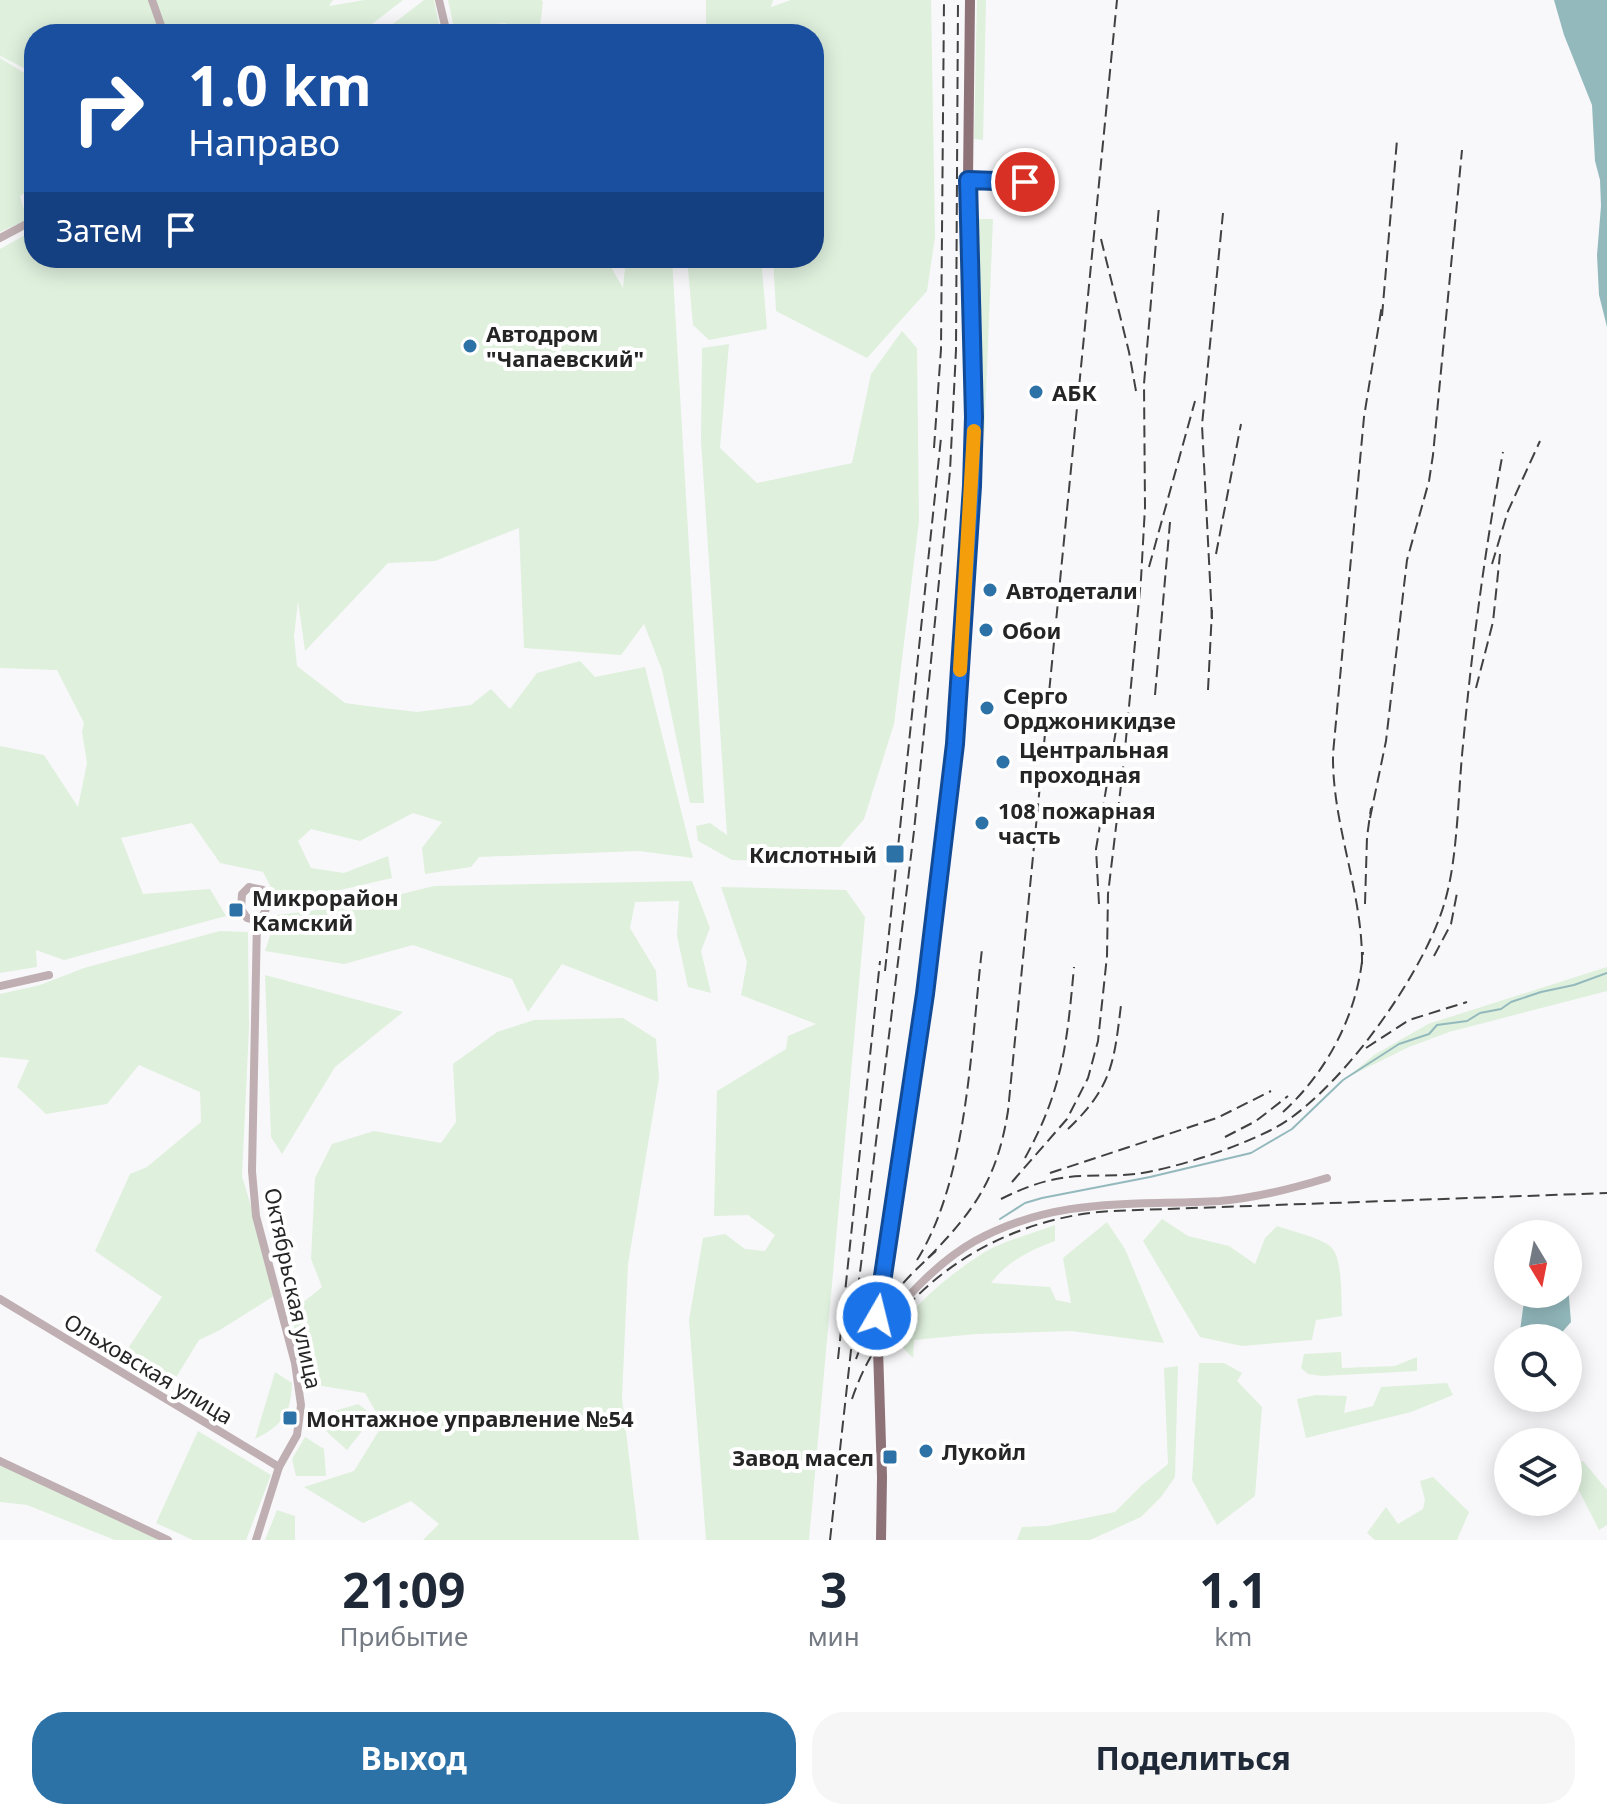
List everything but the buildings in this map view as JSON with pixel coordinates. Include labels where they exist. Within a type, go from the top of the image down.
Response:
[{"type":"main road","points":[[881,1540],[879,1301],[925,994],[955,744],[974,431],[968,180],[970,0]]},
{"type":"street","points":[[152,0],[160,24]]},
{"type":"street","points":[[439,0],[445,24]]},
{"type":"street","points":[[968,180],[1025,182]]},
{"type":"street","points":[[0,238],[24,225]]},
{"type":"street","name":"Октябрьская улица","points":[[256,1540],[279,1467],[297,1435],[301,1405],[295,1363],[256,1216],[252,1171],[257,920]]},
{"type":"street","points":[[0,986],[49,975]]},
{"type":"street","points":[[877,1332],[909,1295],[947,1260],[975,1241],[1022,1221],[1098,1204],[1218,1201],[1258,1196],[1327,1178]]},
{"type":"street","name":"Ольховская улица","points":[[0,1299],[279,1467]]},
{"type":"street","points":[[0,1461],[168,1540]]},
{"type":"green space","points":[[0,0],[333,0],[329,6],[365,0],[403,0],[372,24],[24,24],[24,68],[0,56]]},
{"type":"green space","points":[[424,0],[434,0],[439,24],[393,24]]},
{"type":"green space","points":[[448,0],[543,2],[540,24],[453,24]]},
{"type":"green space","points":[[706,0],[773,0],[771,7],[791,0],[931,0],[935,237],[927,291],[867,358],[776,311],[774,268],[824,268],[824,24],[706,24]]},
{"type":"green space","points":[[977,0],[986,0],[983,140],[974,139]]},
{"type":"green space","points":[[0,58],[24,73],[24,193],[20,196],[24,221],[0,232]]},
{"type":"green space","points":[[973,201],[976,201],[977,219],[993,219],[984,443]]},
{"type":"green space","points":[[24,236],[24,268],[612,268],[623,288],[625,268],[673,268],[704,803],[690,803],[662,670],[644,624],[621,655],[524,648],[519,528],[435,561],[388,563],[305,651],[298,601],[294,636],[297,666],[345,703],[417,712],[471,705],[491,689],[510,709],[537,673],[580,661],[595,677],[645,667],[693,858],[639,851],[479,857],[471,867],[425,874],[422,848],[442,822],[413,813],[360,841],[311,829],[298,841],[311,868],[344,873],[388,856],[392,878],[314,896],[274,893],[263,872],[220,863],[192,823],[121,838],[143,894],[210,889],[226,916],[64,960],[36,950],[37,967],[0,973],[0,746],[44,755],[78,807],[87,763],[82,732],[84,723],[57,670],[0,668],[0,249]]},
{"type":"green space","points":[[688,268],[762,268],[767,329],[709,340],[693,325]]},
{"type":"green space","points":[[902,331],[917,348],[919,521],[894,724],[864,819],[827,862],[732,860],[698,841],[696,826],[710,823],[727,835],[701,441],[702,348],[729,344],[720,448],[757,483],[852,463],[871,374]]},
{"type":"green space","points":[[692,881],[710,928],[701,951],[711,993],[688,987],[677,936],[679,901],[635,902],[630,928],[656,971],[658,1002],[562,964],[528,1012],[512,979],[413,945],[344,964],[265,951],[277,915],[357,905],[434,886]]},
{"type":"green space","points":[[721,887],[846,890],[865,917],[809,1540],[706,1540],[689,1320],[703,1238],[725,1234],[745,1249],[765,1251],[775,1235],[748,1215],[714,1216],[717,1091],[786,1049],[788,1036],[816,1024],[741,995],[747,962]]},
{"type":"green space","points":[[220,931],[248,932],[249,1028],[242,1176],[277,1294],[199,1340],[167,1392],[119,1362],[162,1297],[95,1251],[130,1174],[147,1167],[201,1122],[200,1092],[139,1065],[107,1104],[46,1114],[17,1087],[29,1060],[0,1057],[0,994]]},
{"type":"green space","points":[[1607,967],[1607,991],[1449,1032],[1409,1047],[1348,1077],[1374,1055],[1428,1024]]},
{"type":"green space","points":[[265,975],[403,1012],[335,1067],[282,1154],[271,1137]]},
{"type":"green space","points":[[623,1018],[656,1039],[659,1078],[628,1264],[622,1398],[639,1540],[423,1540],[439,1524],[411,1501],[363,1523],[304,1487],[354,1471],[383,1424],[365,1393],[310,1384],[290,1313],[322,1287],[311,1259],[315,1178],[332,1144],[374,1131],[441,1143],[456,1122],[453,1064],[497,1032],[534,1020]]},
{"type":"green space","points":[[1162,1219],[1188,1236],[1229,1246],[1255,1264],[1265,1238],[1277,1226],[1327,1244],[1338,1260],[1342,1316],[1316,1320],[1312,1340],[1242,1346],[1200,1337],[1143,1241]]},
{"type":"green space","points":[[1107,1222],[1125,1249],[1164,1343],[1071,1331],[976,1334],[914,1340],[913,1358],[902,1346],[901,1333],[907,1320],[917,1306],[947,1279],[993,1248],[1055,1225],[1055,1241],[1020,1258],[991,1283],[1050,1287],[1056,1300],[1071,1303],[1063,1258]]},
{"type":"green space","points":[[1341,1352],[1342,1368],[1395,1366],[1417,1357],[1417,1371],[1322,1376],[1308,1374],[1301,1368],[1304,1354]]},
{"type":"green space","points":[[1199,1363],[1224,1363],[1242,1373],[1237,1381],[1262,1407],[1255,1496],[1217,1525],[1192,1480]]},
{"type":"green space","points":[[1178,1366],[1175,1477],[1161,1497],[1141,1517],[1090,1540],[1017,1540],[1022,1527],[1047,1526],[1115,1512],[1168,1464],[1164,1368]]},
{"type":"green space","points":[[275,1372],[292,1383],[290,1403],[278,1424],[255,1439]]},
{"type":"green space","points":[[1447,1383],[1453,1395],[1411,1412],[1306,1438],[1297,1399],[1316,1395],[1347,1396],[1344,1413],[1373,1406],[1381,1387]]},
{"type":"green space","points":[[358,1404],[374,1416],[347,1450],[318,1424],[331,1412]]},
{"type":"green space","points":[[198,1431],[271,1475],[246,1540],[193,1540],[156,1523]]},
{"type":"green space","points":[[305,1437],[324,1449],[326,1476],[296,1476],[292,1459]]},
{"type":"green space","points":[[1582,1461],[1607,1490],[1607,1525],[1599,1530],[1582,1497]]},
{"type":"green space","points":[[0,1465],[161,1540],[115,1540],[27,1505],[0,1502]]},
{"type":"green space","points":[[1433,1477],[1469,1512],[1457,1540],[1375,1540],[1367,1533],[1386,1507],[1398,1524],[1423,1509],[1425,1500],[1420,1481]]},
{"type":"green space","points":[[277,1510],[295,1516],[295,1540],[265,1540]]},
{"type":"water","points":[[1554,0],[1607,0],[1607,327],[1599,295],[1597,255],[1601,206],[1592,105],[1564,35]]},
{"type":"water","points":[[1523,1308],[1570,1308],[1569,1324],[1521,1324]]},
{"type":"waterway","points":[[1000,1219],[1025,1203],[1042,1198],[1251,1153],[1292,1129],[1343,1080],[1399,1044],[1429,1034],[1437,1025],[1467,1021],[1480,1013],[1501,1009],[1511,1002],[1607,973]]},
{"type":"railway","points":[[934,448],[941,349],[944,0]]},
{"type":"railway","points":[[830,1540],[914,831],[950,471],[956,350],[958,0]]},
{"type":"railway","points":[[928,1258],[959,1224],[982,1192],[997,1156],[1008,1111],[1117,0]]},
{"type":"railway","points":[[1382,316],[1397,140]]},
{"type":"railway","points":[[1370,818],[1386,741],[1407,560],[1433,455],[1462,150]]},
{"type":"railway","points":[[1012,1182],[1067,1119],[1088,1078],[1098,1041],[1107,956],[1108,894],[1141,579],[1145,507],[1144,384],[1159,206]]},
{"type":"railway","points":[[1212,619],[1202,425],[1223,213]]},
{"type":"railway","points":[[1101,239],[1136,391]]},
{"type":"railway","points":[[1362,964],[1358,911],[1337,807],[1333,754],[1364,417],[1382,305]]},
{"type":"railway","points":[[1149,567],[1195,401]]},
{"type":"railway","points":[[1216,554],[1241,424]]},
{"type":"railway","points":[[885,971],[941,438]]},
{"type":"railway","points":[[1492,564],[1508,511],[1540,441]]},
{"type":"railway","points":[[1001,1199],[1030,1186],[1060,1178],[1136,1174],[1170,1167],[1224,1150],[1273,1129],[1325,1089],[1351,1060],[1399,995],[1435,930],[1449,884],[1475,635],[1503,452]]},
{"type":"railway","points":[[1155,695],[1170,522]]},
{"type":"railway","points":[[1476,688],[1493,622],[1500,554]]},
{"type":"railway","points":[[1208,690],[1212,610]]},
{"type":"railway","points":[[1099,904],[1096,849],[1116,730]]},
{"type":"railway","points":[[1365,904],[1371,808]]},
{"type":"railway","points":[[1434,956],[1451,924],[1457,893]]},
{"type":"railway","points":[[917,1260],[934,1227],[957,1151],[970,1067],[982,949]]},
{"type":"railway","points":[[1283,1112],[1314,1078],[1338,1040],[1355,997],[1363,952]]},
{"type":"railway","points":[[838,1359],[880,961]]},
{"type":"railway","points":[[1025,1158],[1048,1110],[1061,1065],[1074,967]]},
{"type":"railway","points":[[1366,1048],[1409,1020],[1467,1002]]},
{"type":"railway","points":[[1068,1129],[1094,1100],[1108,1073],[1121,1005]]},
{"type":"railway","points":[[1050,1173],[1217,1118],[1271,1091]]},
{"type":"railway","points":[[1225,1137],[1256,1121],[1288,1096]]},
{"type":"railway","points":[[852,1399],[869,1360],[892,1324],[920,1293],[953,1266],[989,1245],[1028,1228],[1069,1217],[1111,1211],[1607,1193]]},
{"type":"railway","points":[[856,1359],[870,1328],[889,1300],[936,1251]]},
{"type":"slow traffic","points":[[960,670],[974,431]]},
{"type":"place","name":"Автодром \"Чапаевский\"","points":[[470,346]]},
{"type":"place","name":"АБК","points":[[1036,392]]},
{"type":"place","name":"Автодетали","points":[[990,590]]},
{"type":"place","name":"Обои","points":[[986,630]]},
{"type":"place","name":"Серго Орджоникидзе","points":[[987,708]]},
{"type":"place","name":"Центральная проходная","points":[[1003,762]]},
{"type":"place","name":"108 пожарная часть","points":[[982,823]]},
{"type":"place","name":"Кислотный","points":[[895,854]]},
{"type":"place","name":"Микрорайон Камский","points":[[236,910]]},
{"type":"place","name":"Монтажное управление №54","points":[[290,1418]]},
{"type":"place","name":"Лукойл","points":[[926,1451]]},
{"type":"place","name":"Завод масел","points":[[890,1457]]},
{"type":"route","points":[[877,1316],[925,994],[955,744],[974,417],[968,180],[1025,182]]}]
